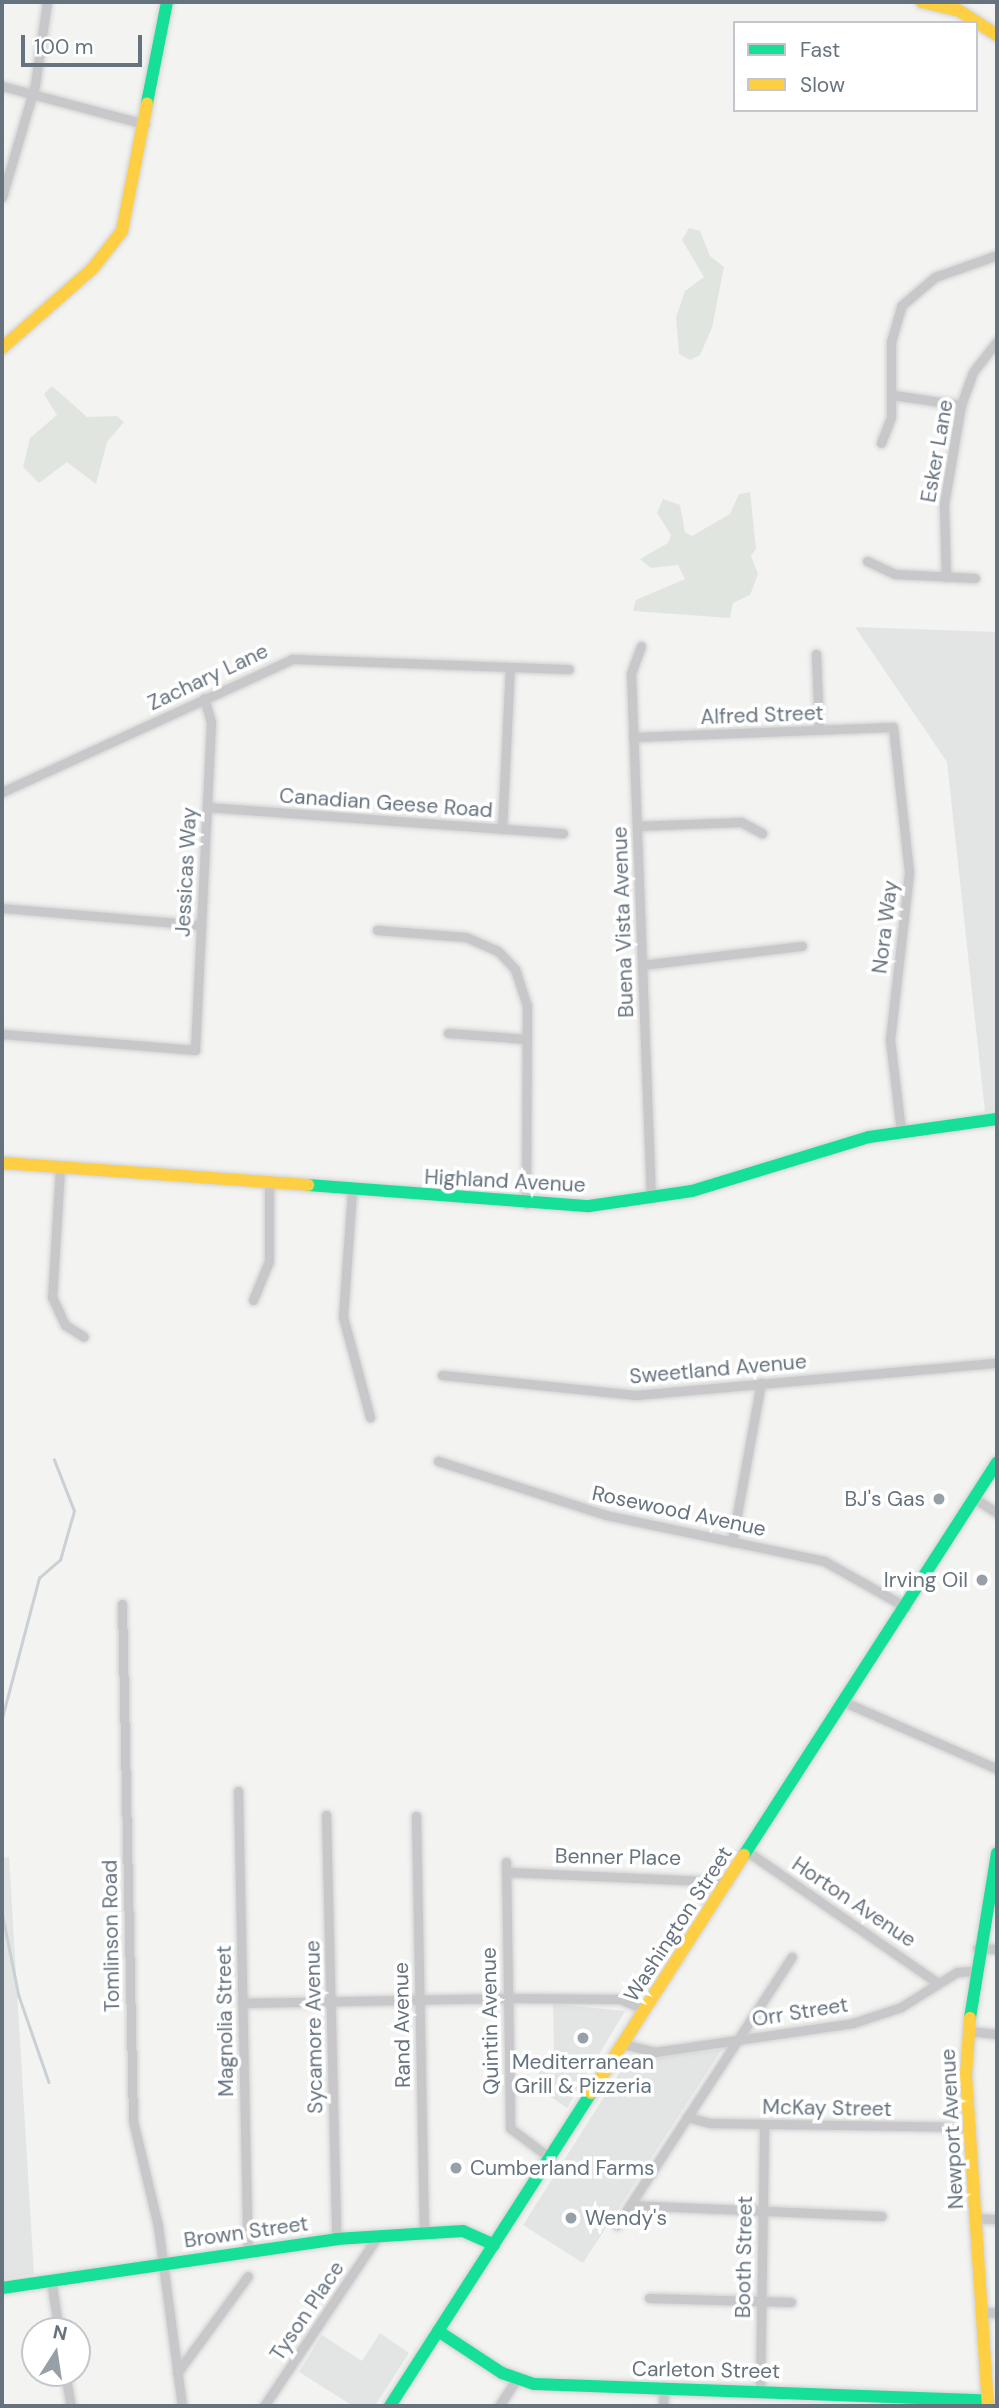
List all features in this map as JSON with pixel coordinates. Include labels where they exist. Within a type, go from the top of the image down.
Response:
[{"type":"main road","points":[[2,348],[113,246],[128,210],[167,2]]},
{"type":"main road","points":[[922,2],[958,6],[997,35]]},
{"type":"main road","name":"Highland Avenue","points":[[2,1163],[526,1205],[651,1199],[901,1131],[997,1119]]},
{"type":"main road","name":"Washington Street","points":[[390,2406],[997,1462]]},
{"type":"main road","name":"Newport Avenue","points":[[991,2404],[968,2127],[968,2031],[973,1970],[997,1853]]},
{"type":"main road","name":"Brown Street","points":[[2,2288],[336,2239],[463,2231],[494,2245]]},
{"type":"main road","name":"Carleton Street","points":[[438,2331],[516,2380],[760,2390],[991,2404]]},
{"type":"street","points":[[2,197],[33,94],[47,2]]},
{"type":"street","points":[[2,86],[145,124]]},
{"type":"street","points":[[881,443],[893,396],[891,342],[901,306],[935,277],[997,255]]},
{"type":"street","name":"Esker Lane","points":[[946,577],[944,504],[961,405],[973,372],[997,341]]},
{"type":"street","points":[[893,396],[961,405]]},
{"type":"street","points":[[867,561],[888,573],[975,579]]},
{"type":"street","name":"Buena Vista Avenue","points":[[641,646],[631,666],[651,1199]]},
{"type":"street","points":[[816,654],[820,730]]},
{"type":"street","name":"Zachary Lane","points":[[2,792],[299,657],[569,669]]},
{"type":"street","points":[[502,829],[510,667]]},
{"type":"street","name":"Jessicas Way","points":[[2,1034],[195,1050],[212,722],[204,698]]},
{"type":"street","name":"Alfred Street","points":[[633,737],[893,727]]},
{"type":"street","name":"Nora Way","points":[[893,727],[909,873],[890,1026],[901,1131]]},
{"type":"street","name":"Canadian Geese Road","points":[[207,807],[562,833]]},
{"type":"street","points":[[637,826],[741,822],[761,833]]},
{"type":"street","points":[[2,908],[201,925]]},
{"type":"street","points":[[377,930],[466,937],[498,951],[525,993],[526,1205]]},
{"type":"street","points":[[642,965],[802,946]]},
{"type":"street","points":[[448,1033],[527,1039]]},
{"type":"street","points":[[60,1168],[52,1297],[65,1325],[84,1337]]},
{"type":"street","points":[[253,1300],[269,1261],[269,1184]]},
{"type":"street","points":[[352,1191],[343,1317],[370,1417]]},
{"type":"street","name":"Sweetland Avenue","points":[[442,1375],[636,1395],[997,1363]]},
{"type":"street","points":[[732,1542],[761,1383]]},
{"type":"street","name":"Rosewood Avenue","points":[[438,1461],[588,1510],[834,1564],[906,1607]]},
{"type":"street","points":[[975,1499],[997,1513]]},
{"type":"street","name":"Tomlinson Road","points":[[122,1604],[133,2121],[162,2263],[182,2406]]},
{"type":"street","points":[[844,1702],[997,1769]]},
{"type":"street","name":"Magnolia Street","points":[[237,1791],[248,2251]]},
{"type":"street","name":"Sycamore Avenue","points":[[326,1815],[336,2239]]},
{"type":"street","name":"Rand Avenue","points":[[416,1816],[424,2233]]},
{"type":"street","name":"Horton Avenue","points":[[748,1852],[938,1983]]},
{"type":"street","name":"Benner Place","points":[[506,1867],[728,1882]]},
{"type":"street","name":"Quintin Avenue","points":[[506,1867],[510,2128],[550,2158]]},
{"type":"street","points":[[977,1948],[997,1950]]},
{"type":"street","points":[[617,2225],[792,1957]]},
{"type":"street","name":"Orr Street","points":[[623,2045],[655,2052],[866,2020],[938,1983],[973,1970]]},
{"type":"street","points":[[242,2003],[508,1998],[620,1999],[646,2009]]},
{"type":"street","points":[[968,2031],[997,2034]]},
{"type":"street","name":"McKay Street","points":[[687,2117],[764,2124],[968,2127]]},
{"type":"street","name":"Booth Street","points":[[760,2390],[764,2124]]},
{"type":"street","points":[[630,2205],[882,2216]]},
{"type":"street","points":[[975,2218],[997,2219]]},
{"type":"street","name":"Tyson Place","points":[[264,2406],[378,2236]]},
{"type":"street","points":[[177,2373],[248,2276]]},
{"type":"street","points":[[51,2280],[57,2317]]},
{"type":"street","points":[[649,2298],[791,2302]]},
{"type":"street","points":[[983,2312],[997,2313]]},
{"type":"street","points":[[499,2406],[516,2380]]},
{"type":"street","points":[[68,2387],[71,2406]]},
{"type":"street","points":[[663,2406],[664,2388]]},
{"type":"shaded area","points":[[689,228],[700,231],[710,256],[724,267],[712,328],[700,355],[690,360],[679,354],[676,317],[685,291],[704,277],[682,240]]},
{"type":"shaded area","points":[[52,386],[87,417],[117,416],[124,422],[107,442],[96,484],[67,462],[39,483],[23,467],[30,438],[57,415],[44,394]]},
{"type":"shaded area","points":[[750,492],[756,549],[751,556],[758,574],[750,595],[733,603],[730,618],[633,611],[636,600],[685,579],[678,565],[651,568],[640,559],[668,543],[671,535],[657,513],[663,499],[680,505],[685,532],[692,536],[730,514],[739,494]]},
{"type":"shaded area","points":[[855,627],[997,632],[997,1110],[985,1112],[947,762]]},
{"type":"shaded area","points":[[9,1857],[34,2274],[2,2279],[2,1858]]},
{"type":"shaded area","points":[[553,2004],[625,2011],[567,2108],[532,2084],[554,2049]]},
{"type":"shaded area","points":[[722,2049],[583,2263],[523,2225],[626,2062]]},
{"type":"shaded area","points":[[380,2333],[409,2353],[375,2406],[353,2406],[299,2372],[322,2335],[362,2361]]},
{"type":"waterway","points":[[2,1718],[39,1578],[60,1560],[74,1511],[54,1460]]},
{"type":"waterway","points":[[2,1912],[19,1996],[49,2082]]},
{"type":"traffic: fast","points":[[147,103],[167,2]]},
{"type":"traffic: fast","points":[[308,1185],[589,1206],[692,1191],[869,1137],[997,1119]]},
{"type":"traffic: fast","points":[[744,1855],[997,1462]]},
{"type":"traffic: fast","points":[[970,2018],[997,1853]]},
{"type":"traffic: fast","points":[[390,2406],[591,2093]]},
{"type":"traffic: fast","points":[[2,2288],[336,2239],[463,2231],[494,2245]]},
{"type":"traffic: fast","points":[[438,2331],[502,2373],[534,2384],[988,2401]]},
{"type":"traffic: slow","points":[[922,2],[958,10],[975,21]]},
{"type":"traffic: slow","points":[[978,23],[997,35]]},
{"type":"traffic: slow","points":[[2,348],[93,268],[122,231],[147,103]]},
{"type":"traffic: slow","points":[[2,1163],[308,1185]]},
{"type":"traffic: slow","points":[[591,2093],[744,1855]]},
{"type":"traffic: slow","points":[[970,2018],[966,2075],[988,2406]]},
{"type":"place","name":"BJ's Gas","points":[[939,1499]]},
{"type":"place","name":"Irving Oil","points":[[982,1580]]},
{"type":"place","name":"Mediterranean Grill & Pizzeria","points":[[583,2038]]},
{"type":"place","name":"Cumberland Farms","points":[[456,2168]]},
{"type":"place","name":"Wendy's","points":[[571,2218]]}]
